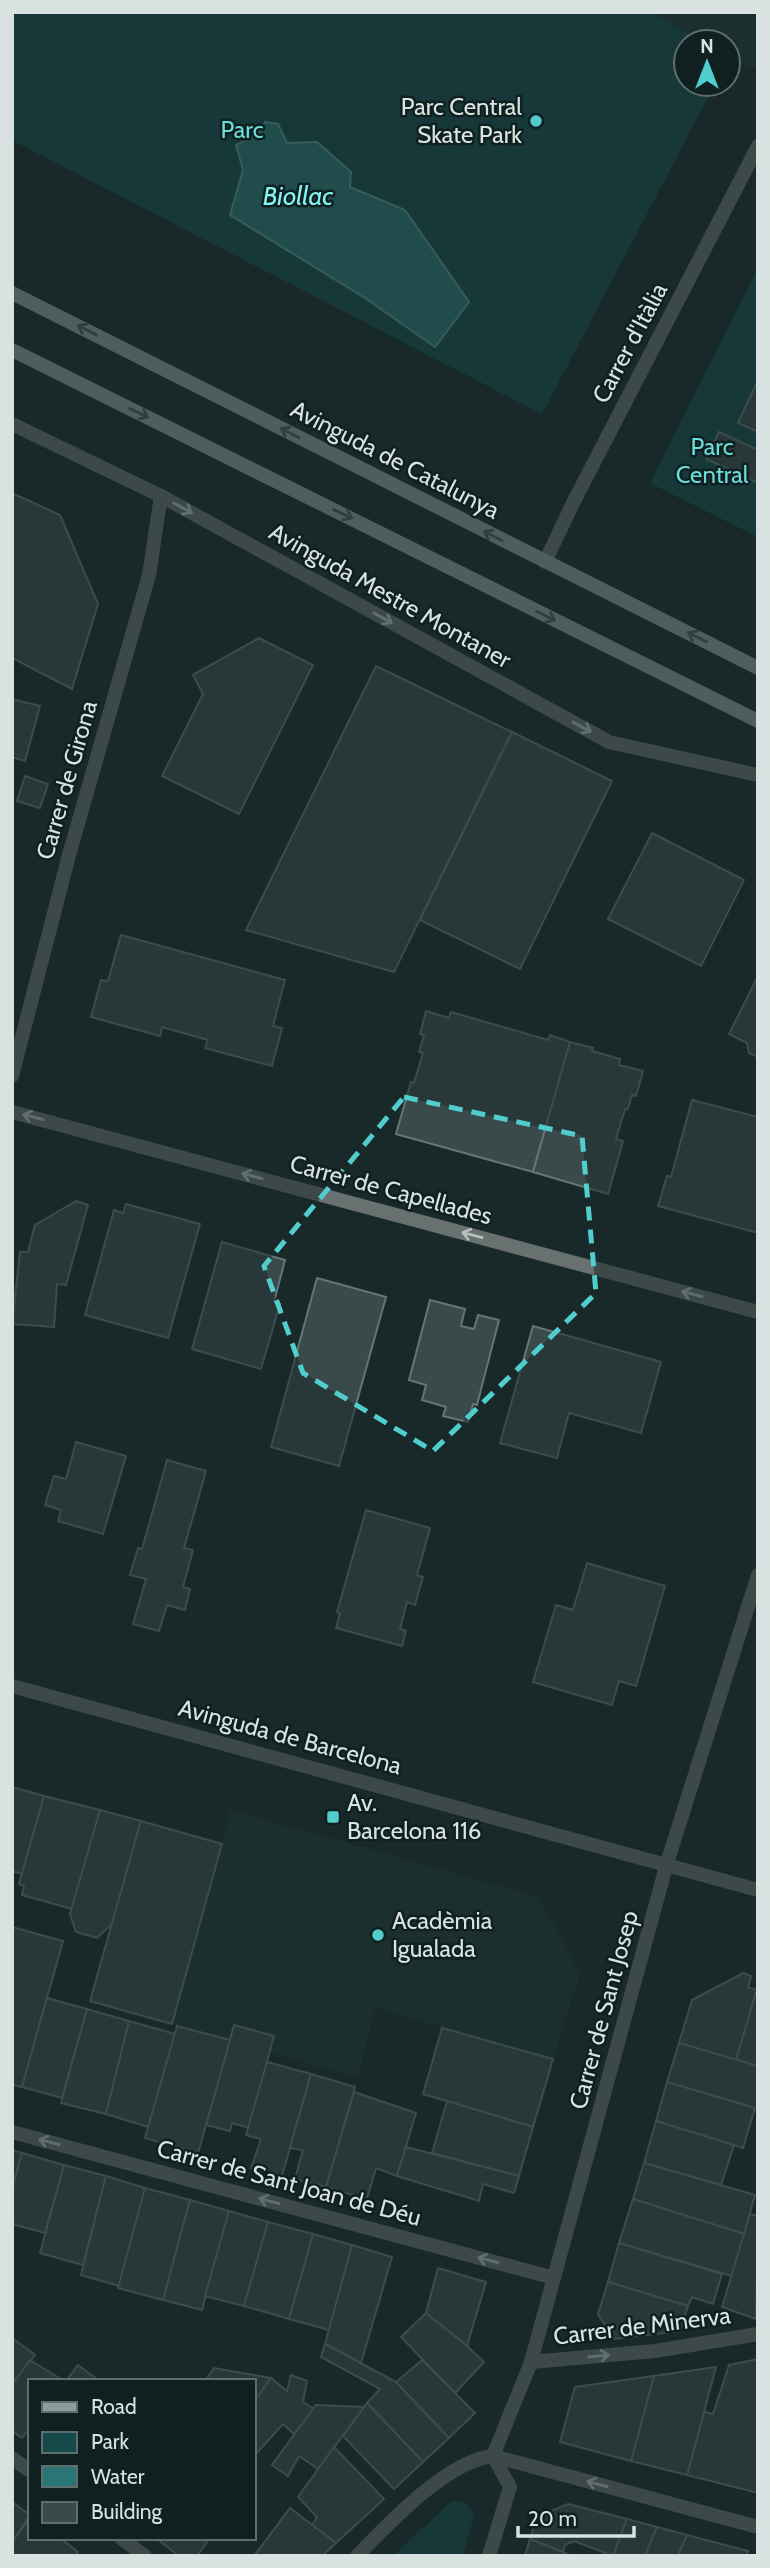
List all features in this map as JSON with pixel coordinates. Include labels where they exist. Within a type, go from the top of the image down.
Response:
[{"type":"street","name":"Carrer d'Itàlia","points":[[545,562],[758,146]]},
{"type":"street","name":"Avinguda de Catalunya","points":[[12,292],[758,668]]},
{"type":"street","points":[[12,350],[758,721]]},
{"type":"street","name":"Avinguda Mestre Montaner","points":[[12,424],[161,496],[609,742],[758,775]]},
{"type":"street","name":"Carrer de Girona","points":[[12,1076],[69,855],[149,575],[161,496]]},
{"type":"street","name":"Carrer de Capellades","points":[[12,1112],[758,1311]]},
{"type":"street","name":"Carrer de Sant Josep","points":[[493,2456],[531,2362],[667,1863],[758,1575]]},
{"type":"street","name":"Avinguda de Barcelona","points":[[12,1686],[758,1890]]},
{"type":"street","name":"Carrer de Sant Joan de Déu","points":[[12,2132],[554,2278]]},
{"type":"street","name":"Carrer de Minerva","points":[[531,2362],[655,2351],[758,2334]]},
{"type":"street","points":[[357,2556],[384,2528],[443,2477],[478,2458],[493,2456],[758,2527]]},
{"type":"street","points":[[489,2556],[510,2487],[493,2456]]},
{"type":"street","points":[[12,2458],[28,2470]]},
{"type":"street","points":[[124,2540],[145,2556]]},
{"type":"highlighted area","points":[[404,1097],[582,1136],[596,1293],[433,1451],[303,1373],[264,1266]]},
{"type":"shaded area","points":[[649,12],[758,12],[758,71],[742,62],[742,28],[678,28]]},
{"type":"shaded area","name":"Acadèmia Igualada","points":[[230,1810],[539,1897],[580,1974],[553,2059],[376,2008],[358,2078],[270,2052],[274,2036],[234,2025],[230,2040],[172,2024]]},
{"type":"green space","name":"Parc","points":[[12,12],[649,12],[678,28],[672,28],[672,98],[708,98],[542,414],[12,140]]},
{"type":"green space","name":"Parc Central","points":[[758,268],[758,537],[650,483]]},
{"type":"green space","points":[[452,2501],[466,2503],[474,2515],[463,2556],[393,2556]]},
{"type":"water","name":"Biollac","points":[[265,122],[278,124],[287,143],[317,142],[351,172],[350,187],[405,210],[469,302],[435,347],[365,298],[230,215],[243,170],[236,145],[258,134]]},
{"type":"building","points":[[758,380],[758,427],[756,431],[738,423]]},
{"type":"building","points":[[719,432],[758,450],[758,483],[706,459]]},
{"type":"building","points":[[12,493],[60,515],[98,604],[72,689],[12,658]]},
{"type":"building","points":[[259,638],[313,665],[239,814],[162,776],[203,694],[193,675]]},
{"type":"building","points":[[376,666],[512,732],[394,972],[246,930]]},
{"type":"building","points":[[12,699],[40,706],[25,761],[12,757]]},
{"type":"building","points":[[512,732],[612,781],[520,969],[420,920]]},
{"type":"building","points":[[25,776],[48,784],[40,808],[17,801]]},
{"type":"building","points":[[652,833],[744,880],[701,966],[608,919]]},
{"type":"building","points":[[121,935],[285,980],[273,1026],[282,1028],[272,1066],[205,1048],[208,1040],[162,1027],[160,1036],[91,1017],[101,980],[108,981]]},
{"type":"building","points":[[758,976],[758,1057],[749,1053],[747,1043],[729,1034]]},
{"type":"building","points":[[426,1011],[449,1018],[451,1012],[548,1040],[550,1035],[570,1042],[533,1172],[396,1134],[411,1082],[414,1083],[423,1053],[419,1052],[424,1035],[420,1034]]},
{"type":"building","points":[[570,1042],[620,1059],[619,1065],[643,1071],[636,1096],[632,1095],[628,1109],[625,1109],[616,1139],[623,1141],[608,1194],[533,1172]]},
{"type":"building","points":[[692,1100],[758,1117],[758,1233],[658,1206],[667,1176],[671,1177]]},
{"type":"building","points":[[76,1201],[88,1205],[66,1285],[57,1284],[54,1327],[12,1324],[20,1252],[28,1252],[35,1225]]},
{"type":"building","points":[[126,1204],[200,1224],[168,1338],[85,1315],[114,1210],[123,1213]]},
{"type":"building","points":[[222,1242],[285,1260],[274,1302],[280,1304],[261,1369],[192,1349]]},
{"type":"building","points":[[317,1278],[386,1297],[339,1466],[271,1447]]},
{"type":"building","points":[[430,1300],[465,1309],[461,1326],[474,1329],[478,1315],[499,1320],[477,1405],[473,1404],[468,1422],[443,1416],[446,1407],[422,1400],[426,1385],[409,1380]]},
{"type":"building","points":[[533,1326],[661,1362],[641,1433],[569,1413],[557,1458],[500,1443]]},
{"type":"building","points":[[76,1442],[126,1456],[103,1534],[58,1521],[61,1510],[45,1505],[54,1476],[66,1479]]},
{"type":"building","points":[[167,1460],[206,1471],[184,1548],[193,1550],[183,1587],[190,1589],[185,1610],[167,1605],[159,1631],[133,1624],[146,1579],[130,1575],[138,1548],[142,1549]]},
{"type":"building","points":[[366,1510],[430,1528],[417,1575],[423,1577],[415,1605],[407,1602],[400,1629],[406,1631],[402,1646],[336,1628],[340,1613],[337,1612]]},
{"type":"building","points":[[587,1563],[665,1586],[636,1686],[619,1681],[612,1705],[533,1682],[556,1605],[573,1610]]},
{"type":"building","points":[[12,1787],[44,1796],[22,1874],[12,1871]]},
{"type":"building","points":[[44,1796],[100,1810],[72,1909],[22,1895],[24,1886],[19,1884]]},
{"type":"building","points":[[100,1810],[141,1821],[112,1924],[97,1938],[76,1932],[70,1914]]},
{"type":"building","points":[[141,1821],[222,1844],[172,2024],[90,2001]]},
{"type":"building","points":[[12,1927],[63,1941],[22,2087],[12,2085]]},
{"type":"building","points":[[743,1973],[751,1976],[748,1988],[757,1989],[736,2060],[679,2043],[692,2000]]},
{"type":"building","points":[[758,1989],[758,2066],[736,2060]]},
{"type":"building","points":[[47,1998],[87,2009],[62,2098],[22,2087]]},
{"type":"building","points":[[87,2009],[129,2021],[106,2114],[61,2103]]},
{"type":"building","points":[[129,2021],[175,2034],[148,2127],[106,2114]]},
{"type":"building","points":[[234,2025],[274,2036],[249,2128],[232,2123],[230,2131],[206,2125]]},
{"type":"building","points":[[177,2026],[230,2040],[198,2153],[145,2138]]},
{"type":"building","points":[[442,2028],[553,2059],[533,2127],[423,2094]]},
{"type":"building","points":[[679,2043],[758,2066],[758,2109],[667,2082]]},
{"type":"building","points":[[267,2062],[311,2074],[282,2176],[251,2168],[261,2139],[246,2135]]},
{"type":"building","points":[[311,2074],[355,2087],[326,2187],[295,2179],[303,2150],[290,2148]]},
{"type":"building","points":[[667,2082],[755,2108],[743,2148],[656,2121]]},
{"type":"building","points":[[354,2092],[416,2113],[397,2176],[376,2168],[367,2199],[326,2187]]},
{"type":"building","points":[[447,2101],[533,2127],[519,2176],[432,2153]]},
{"type":"building","points":[[656,2121],[734,2145],[721,2185],[644,2163]]},
{"type":"building","points":[[406,2147],[519,2176],[514,2193],[483,2184],[479,2201],[397,2176]]},
{"type":"building","points":[[12,2150],[22,2153],[12,2190]]},
{"type":"building","points":[[22,2153],[64,2165],[45,2233],[12,2224],[12,2190]]},
{"type":"building","points":[[644,2163],[755,2195],[744,2234],[633,2199]]},
{"type":"building","points":[[64,2165],[106,2176],[83,2265],[40,2253]]},
{"type":"building","points":[[106,2176],[145,2188],[119,2286],[81,2275]]},
{"type":"building","points":[[145,2188],[190,2200],[163,2300],[118,2288]]},
{"type":"building","points":[[633,2199],[744,2234],[732,2276],[619,2243]]},
{"type":"building","points":[[190,2200],[229,2211],[202,2310],[163,2300]]},
{"type":"building","points":[[229,2211],[268,2222],[244,2306],[205,2296]]},
{"type":"building","points":[[750,2214],[758,2216],[756,2319],[722,2307]]},
{"type":"building","points":[[268,2222],[313,2234],[289,2319],[244,2306]]},
{"type":"building","points":[[313,2234],[352,2245],[329,2330],[289,2319]]},
{"type":"building","points":[[619,2243],[722,2274],[713,2304],[692,2297],[688,2306],[608,2282]]},
{"type":"building","points":[[352,2245],[392,2257],[361,2363],[325,2344]]},
{"type":"building","points":[[438,2268],[486,2282],[467,2346],[426,2313]]},
{"type":"building","points":[[608,2282],[688,2306],[680,2331],[614,2339],[598,2314]]},
{"type":"building","points":[[426,2313],[484,2362],[455,2393],[401,2337]]},
{"type":"building","points":[[12,2338],[35,2355],[12,2385]]},
{"type":"building","points":[[325,2344],[396,2382],[449,2438],[423,2462],[367,2403],[380,2389],[321,2357]]},
{"type":"building","points":[[758,2359],[758,2493],[687,2475],[704,2412],[713,2414],[729,2365]]},
{"type":"building","points":[[30,2360],[61,2379],[28,2379],[28,2430],[22,2438],[12,2431],[12,2385]]},
{"type":"building","points":[[422,2360],[475,2413],[449,2438],[396,2382]]},
{"type":"building","points":[[78,2365],[96,2379],[68,2379]]},
{"type":"building","points":[[716,2367],[687,2475],[631,2461],[654,2376]]},
{"type":"building","points":[[214,2368],[271,2378],[256,2399],[256,2379],[206,2379]]},
{"type":"building","points":[[291,2375],[307,2381],[303,2402],[314,2409],[294,2434],[283,2424],[256,2454],[256,2399],[271,2378],[287,2391]]},
{"type":"building","points":[[654,2376],[631,2461],[560,2442],[575,2387]]},
{"type":"building","points":[[367,2403],[423,2462],[394,2489],[343,2436]]},
{"type":"building","points":[[316,2405],[364,2407],[318,2469],[299,2456],[288,2476],[272,2465]]},
{"type":"building","points":[[334,2447],[384,2499],[336,2543],[312,2525],[317,2517],[298,2497]]},
{"type":"building","points":[[12,2502],[28,2514],[28,2518],[12,2542]]},
{"type":"building","points":[[568,2504],[627,2519],[613,2556],[574,2541],[565,2545],[563,2552],[530,2539],[537,2517]]},
{"type":"building","points":[[290,2508],[336,2543],[322,2556],[254,2556]]},
{"type":"building","points":[[627,2519],[657,2527],[645,2556],[613,2556]]},
{"type":"building","points":[[28,2521],[28,2540],[63,2540],[78,2552],[75,2556],[12,2556],[12,2542]]},
{"type":"building","points":[[657,2527],[687,2535],[678,2556],[645,2556]]},
{"type":"building","points":[[687,2535],[748,2551],[746,2556],[678,2556]]},
{"type":"building","points":[[530,2539],[563,2552],[572,2556],[525,2556]]},
{"type":"building","points":[[159,2540],[209,2540],[197,2556],[179,2556]]},
{"type":"place","name":"Parc Central Skate Park","points":[[536,121]]},
{"type":"place","name":"Av. Barcelona 116","points":[[333,1817]]},
{"type":"place","name":"Acadèmia Igualada","points":[[378,1935]]}]
